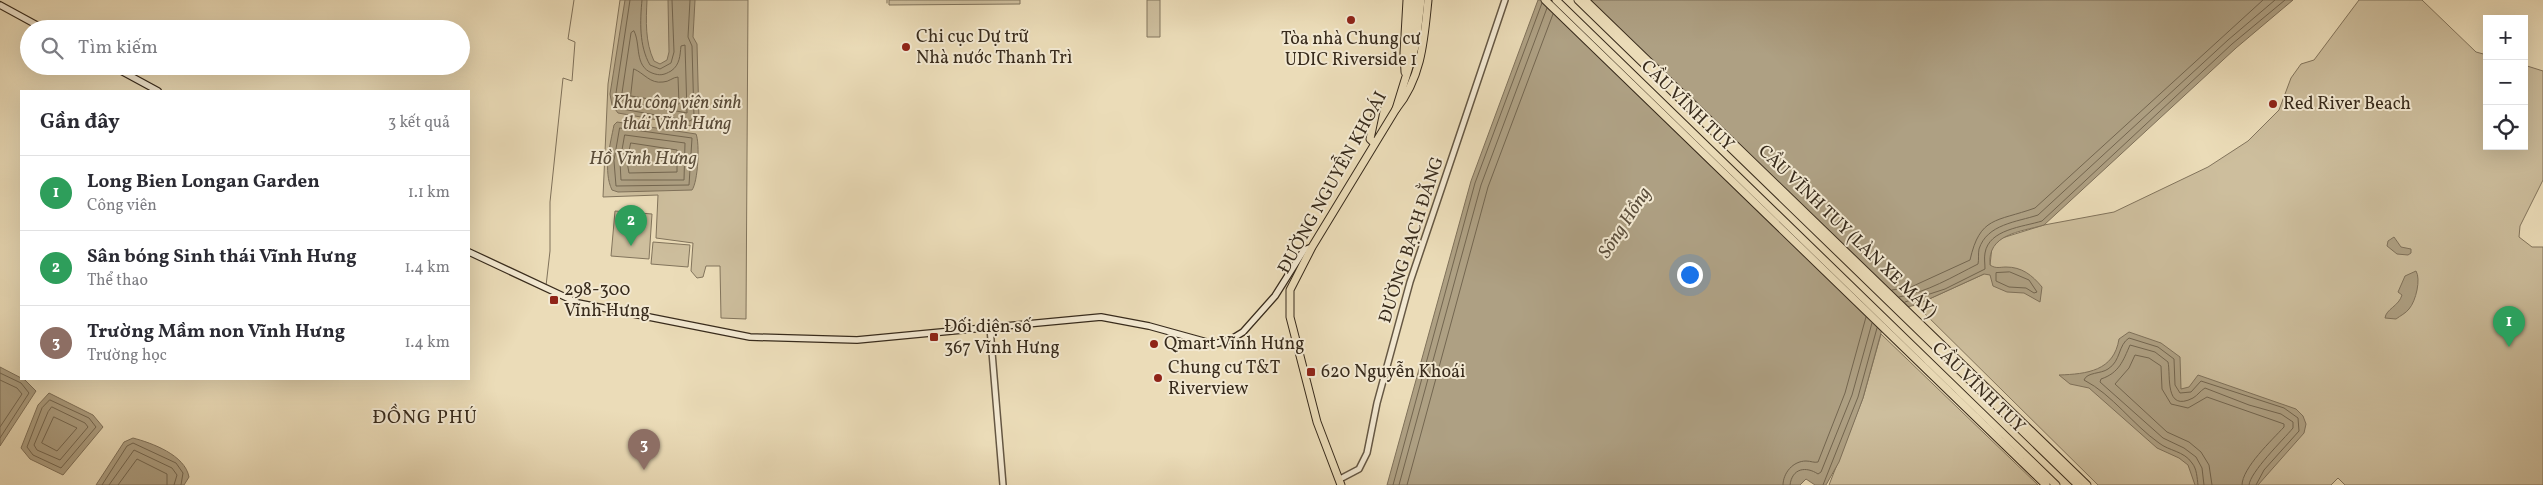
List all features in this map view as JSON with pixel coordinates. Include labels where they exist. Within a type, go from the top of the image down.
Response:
[{"type":"main road","points":[[1406,76],[1404,53],[1407,0]]},
{"type":"main road","name":"ĐƯỜNG NGUYỄN KHOÁI","points":[[1408,68],[1414,0]]},
{"type":"main road","name":"ĐƯỜNG NGUYỄN KHOÁI","points":[[1340,482],[1317,422],[1290,317],[1290,290],[1312,246],[1396,109],[1416,44],[1421,0]]},
{"type":"main road","points":[[1396,109],[1412,85],[1422,53],[1428,0]]},
{"type":"main road","points":[[1545,0],[2046,485]]},
{"type":"main road","name":"CẦU VĨNH TUY","points":[[1556,0],[2056,485]]},
{"type":"main road","name":"CẦU VĨNH TUY","points":[[1578,0],[2078,485]]},
{"type":"main road","name":"CẦU VĨNH TUY (LÀN XE MÁY)","points":[[1586,0],[2087,485]]},
{"type":"main road","points":[[0,5],[28,20]]},
{"type":"main road","points":[[129,75],[156,90]]},
{"type":"main road","points":[[1374,143],[1370,138],[1377,106]]},
{"type":"main road","points":[[470,252],[578,303],[750,337],[857,340],[1101,317],[1148,326],[1214,344],[1230,340],[1242,332],[1275,296],[1304,250],[1312,246]]},
{"type":"street","name":"ĐƯỜNG BẠCH ĐẰNG","points":[[1340,482],[1359,469],[1367,453],[1377,403],[1410,282],[1505,0]]},
{"type":"street","points":[[990,328],[1003,485]]},
{"type":"green space","name":"Khu công viên sinh thái Vĩnh Hưng","points":[[620,0],[748,0],[746,319],[721,318],[720,266],[706,266],[703,277],[697,278],[691,271],[693,243],[656,238],[658,195],[603,197],[608,84]]},
{"type":"green space","points":[[889,0],[1020,0],[1020,4],[889,5]]},
{"type":"green space","points":[[1147,0],[1160,0],[1160,37],[1147,37]]},
{"type":"green space","points":[[2359,0],[2422,0],[2476,52],[2483,54],[2483,150],[2528,150],[2528,66],[2543,71],[2543,180],[2520,226],[2519,237],[2532,247],[2543,247],[2543,485],[2345,485],[2338,478],[2331,485],[2098,485],[1916,305],[1984,274],[1990,265],[1992,247],[2002,238],[2044,225],[2114,212],[2208,167],[2248,141],[2279,110],[2291,78],[2301,64],[2314,60]]},
{"type":"green space","points":[[615,211],[652,214],[649,259],[611,256]]},
{"type":"green space","points":[[653,242],[690,245],[688,267],[651,264]]},
{"type":"green space","points":[[1881,334],[2038,485],[1829,485],[1863,398]]},
{"type":"water","name":"Hồ Vĩnh Hưng","points":[[625,0],[647,0],[646,24],[649,46],[654,61],[660,64],[667,60],[669,52],[668,0],[695,0],[693,37],[697,44],[699,120],[692,126],[618,113],[612,105],[610,94]]},
{"type":"water","name":"Sông Hồng","points":[[1538,0],[2293,0],[2236,48],[2044,225],[2007,236],[1999,241],[1990,255],[1990,265],[2017,268],[2030,275],[2042,287],[2040,302],[2024,293],[2007,292],[1993,286],[1990,275],[1984,274],[1916,305],[1887,311],[1863,398],[1839,462],[1826,485],[1815,485],[1806,479],[1800,485],[1387,485],[1471,181]]},
{"type":"water","name":"Hồ Vĩnh Hưng","points":[[617,122],[696,134],[698,162],[696,179],[692,190],[618,192],[612,190],[608,175],[608,158],[614,125]]},
{"type":"water","points":[[2394,237],[2401,247],[2411,249],[2411,253],[2408,255],[2397,254],[2387,246],[2388,241]]},
{"type":"water","points":[[2416,271],[2418,284],[2412,305],[2396,319],[2385,318],[2402,295],[2398,292],[2405,276]]},
{"type":"water","points":[[2129,332],[2161,343],[2180,357],[2181,389],[2189,387],[2198,375],[2296,409],[2303,416],[2306,424],[2304,433],[2258,485],[2195,485],[2188,465],[2179,458],[2157,448],[2089,388],[2070,384],[2059,375],[2089,372],[2098,369],[2111,358],[2116,350],[2119,339]]},
{"type":"water","points":[[0,367],[20,377],[20,380],[25,380],[36,391],[0,446]]},
{"type":"water","points":[[49,393],[93,415],[103,427],[63,475],[30,459],[21,448],[38,405]]},
{"type":"water","points":[[133,438],[149,443],[175,456],[186,469],[189,477],[184,485],[96,485],[124,442]]},
{"type":"pier","points":[[1543,0],[1588,0],[1908,309],[1889,313],[1884,330]]},
{"type":"waterway","points":[[546,286],[550,251],[550,202],[563,78],[572,81],[575,42],[568,39],[574,0]]},
{"type":"place","name":"Tòa nhà Chung cư UDIC Riverside 1","points":[[1351,20]]},
{"type":"place","name":"Chi cục Dự trữ Nhà nước Thanh Trì","points":[[906,47]]},
{"type":"place","name":"Red River Beach","points":[[2273,104]]},
{"type":"place","name":"Sân bóng Sinh thái Vĩnh Hưng","points":[[631,246]]},
{"type":"place","name":"298-300 Vĩnh Hưng","points":[[554,300]]},
{"type":"place","name":"Đối diện số 367 Vĩnh Hưng","points":[[934,337]]},
{"type":"place","name":"Qmart Vĩnh Hưng","points":[[1154,344]]},
{"type":"place","name":"Long Bien Longan Garden","points":[[2509,347]]},
{"type":"place","name":"620 Nguyễn Khoái","points":[[1311,372]]},
{"type":"place","name":"Chung cư T&T Riverview","points":[[1158,378]]},
{"type":"place","name":"Trường Mầm non Vĩnh Hưng","points":[[644,470]]},
{"type":"district","name":"ĐỒNG PHÚ","points":[[425,418]]}]
